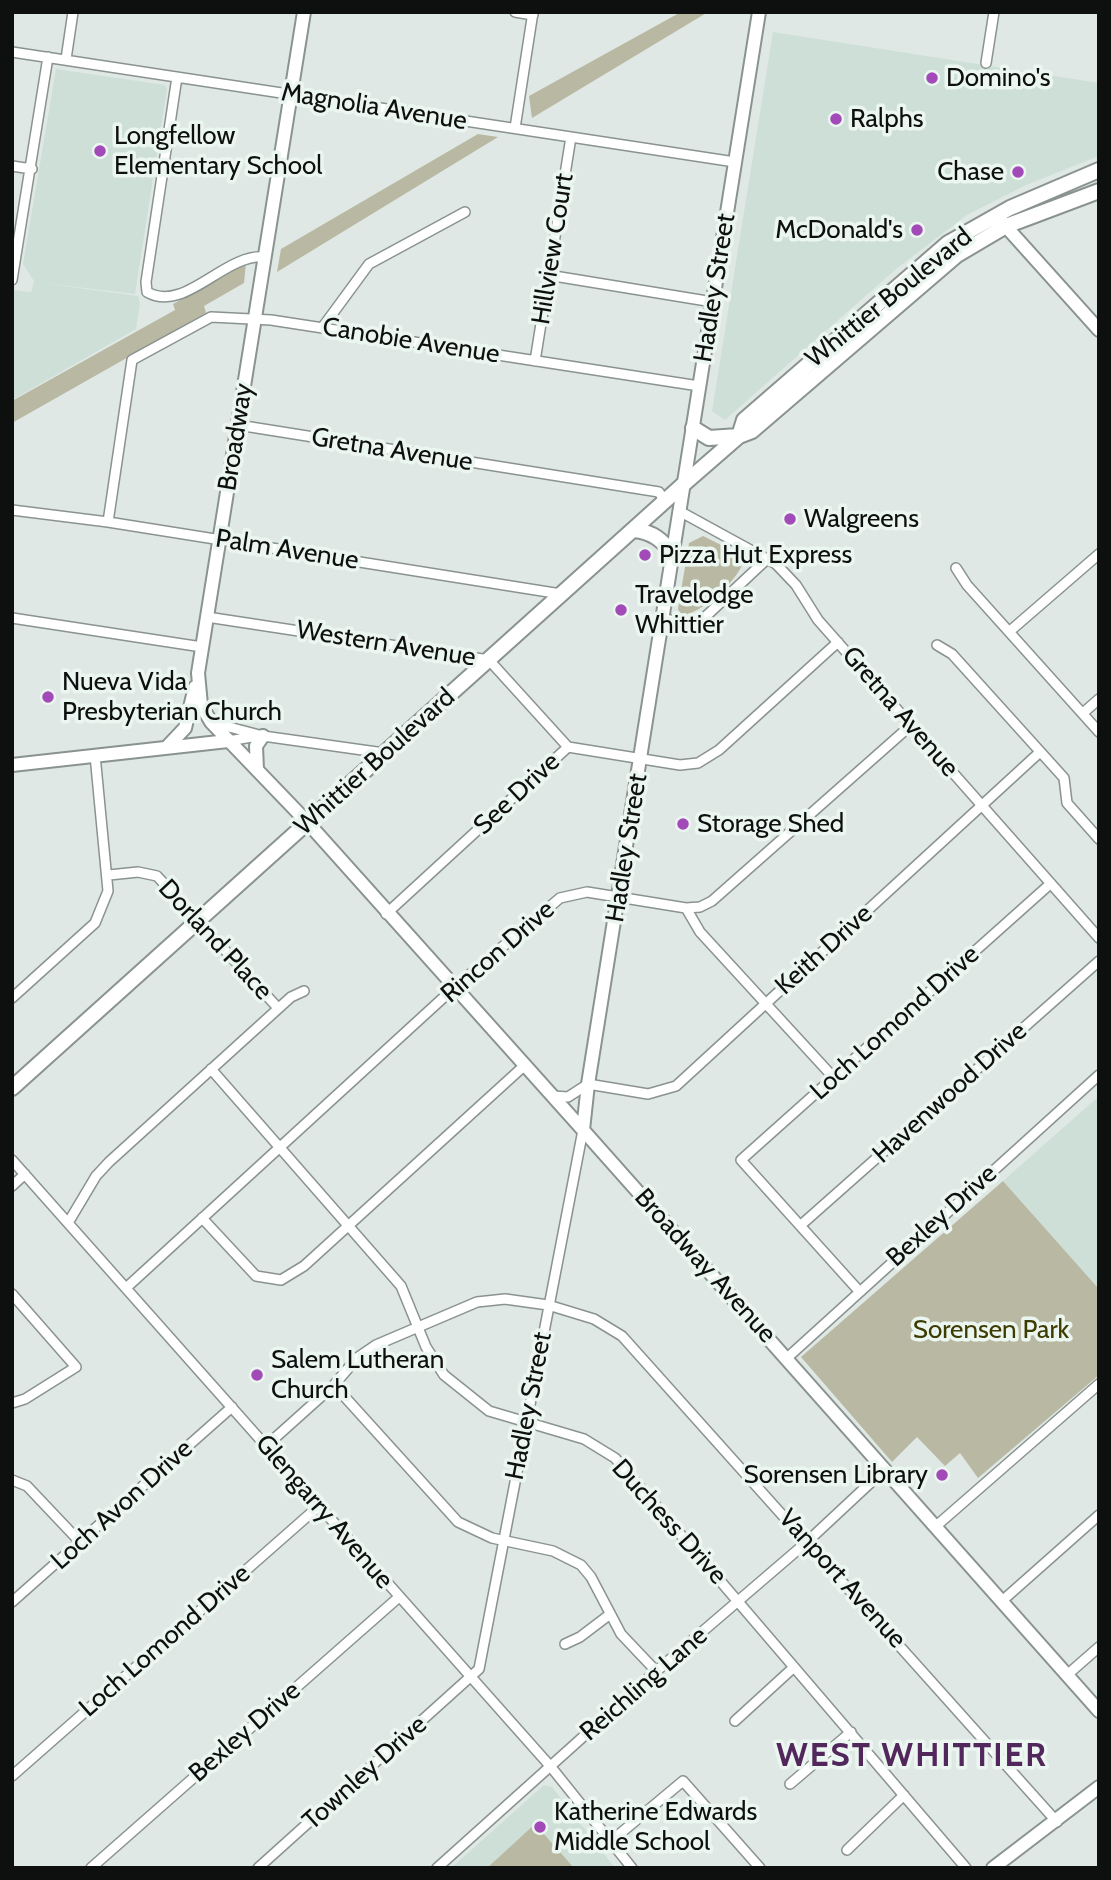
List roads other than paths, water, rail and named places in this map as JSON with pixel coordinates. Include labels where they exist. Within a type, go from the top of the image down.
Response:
[{"type":"main road","name":"Whittier Boulevard","points":[[739,436],[744,420],[948,243],[1001,221],[1099,170]]},
{"type":"main road","name":"Whittier Boulevard","points":[[12,1088],[686,482],[739,436],[770,416],[957,255],[1001,221],[1099,191]]},
{"type":"main road","points":[[899,303],[898,295],[921,273],[926,263]]},
{"type":"main road","points":[[852,344],[859,328],[887,304],[889,292]]},
{"type":"main road","points":[[770,416],[769,407],[782,386]]},
{"type":"main road","points":[[693,428],[709,438],[739,436]]},
{"type":"main road","points":[[634,530],[648,531],[663,541],[674,555]]},
{"type":"street","points":[[66,59],[73,12]]},
{"type":"street","name":"Broadway","points":[[304,12],[198,673],[201,705],[211,722],[308,823]]},
{"type":"street","points":[[515,12],[533,14],[515,128]]},
{"type":"street","name":"Hadley Street","points":[[471,1678],[479,1669],[583,1130],[588,1083],[760,12]]},
{"type":"street","points":[[986,62],[994,12]]},
{"type":"street","name":"Magnolia Avenue","points":[[12,52],[735,162]]},
{"type":"street","points":[[13,280],[48,57]]},
{"type":"street","points":[[177,76],[146,282],[147,292],[156,297],[173,298],[246,257],[265,257]]},
{"type":"street","name":"Hillview Court","points":[[535,361],[571,136]]},
{"type":"street","points":[[12,166],[32,169]]},
{"type":"street","points":[[322,328],[369,264],[465,212]]},
{"type":"street","points":[[1001,221],[1099,330]]},
{"type":"street","points":[[548,275],[713,302]]},
{"type":"street","name":"Canobie Avenue","points":[[108,522],[132,360],[211,317],[322,328],[699,386]]},
{"type":"street","name":"Gretna Avenue","points":[[238,425],[659,492],[665,502]]},
{"type":"street","name":"Palm Avenue","points":[[12,510],[108,522],[561,594]]},
{"type":"street","name":"Gretna Avenue","points":[[681,512],[767,559],[796,585],[818,621],[1099,939]]},
{"type":"street","points":[[1010,631],[1099,554]]},
{"type":"street","points":[[663,619],[684,622],[704,618],[767,559]]},
{"type":"street","points":[[956,568],[1099,732]]},
{"type":"street","name":"Western Avenue","points":[[207,617],[489,660],[568,747]]},
{"type":"street","points":[[12,618],[202,647]]},
{"type":"street","name":"See Drive","points":[[386,914],[568,747],[689,765],[707,758],[838,642]]},
{"type":"street","points":[[937,645],[952,654],[1064,778],[1067,803],[1099,839]]},
{"type":"street","points":[[166,747],[185,728],[198,673]]},
{"type":"street","points":[[1083,713],[1099,699]]},
{"type":"street","points":[[211,722],[263,736],[384,753]]},
{"type":"street","name":"Rincon Drive","points":[[126,1288],[455,987],[560,898],[572,893],[587,892],[686,908],[700,907],[723,893],[910,726]]},
{"type":"street","points":[[12,765],[263,736]]},
{"type":"street","points":[[257,770],[256,746],[263,736]]},
{"type":"street","name":"Keith Drive","points":[[588,1083],[648,1094],[662,1093],[676,1086],[1040,752]]},
{"type":"street","points":[[12,998],[95,923],[108,891],[109,875],[95,755]]},
{"type":"street","name":"Broadway Avenue","points":[[308,823],[386,914],[525,1065],[1099,1711]]},
{"type":"street","name":"Dorland Place","points":[[109,875],[138,872],[158,876],[278,1008]]},
{"type":"street","name":"Loch Lomond Drive","points":[[802,1225],[741,1160],[1049,885]]},
{"type":"street","points":[[686,908],[700,932],[834,1078]]},
{"type":"street","name":"Havenwood Drive","points":[[802,1225],[1099,961]]},
{"type":"street","points":[[68,1223],[96,1175],[109,1162],[278,1008],[304,991]]},
{"type":"street","points":[[202,1218],[256,1276],[281,1280],[304,1266],[525,1065]]},
{"type":"street","name":"Duchess Drive","points":[[211,1069],[279,1150],[401,1286],[417,1326],[444,1375],[462,1393],[489,1411],[584,1439],[614,1458],[966,1868]]},
{"type":"street","name":"Bexley Drive","points":[[786,1358],[1099,1075]]},
{"type":"street","points":[[552,1096],[568,1097],[588,1083]]},
{"type":"street","name":"Glengarry Avenue","points":[[12,1160],[551,1767],[632,1868]]},
{"type":"street","points":[[12,1186],[25,1174]]},
{"type":"street","points":[[802,1225],[859,1292]]},
{"type":"street","points":[[12,1294],[76,1367],[25,1399],[12,1403]]},
{"type":"street","points":[[266,1446],[334,1385],[357,1359],[376,1345],[477,1302],[505,1299],[548,1305]]},
{"type":"street","name":"Vanport Avenue","points":[[548,1305],[594,1319],[622,1336],[1057,1822]]},
{"type":"street","points":[[935,1527],[1099,1384]]},
{"type":"street","points":[[334,1385],[447,1512],[472,1530],[553,1551],[581,1565],[591,1577],[621,1634],[656,1671]]},
{"type":"street","name":"Loch Avon Drive","points":[[12,1602],[232,1407]]},
{"type":"street","name":"Reichling Lane","points":[[437,1868],[656,1671],[808,1541],[883,1471]]},
{"type":"street","points":[[12,1480],[27,1486],[80,1542]]},
{"type":"street","name":"Loch Lomond Drive","points":[[12,1776],[318,1506]]},
{"type":"street","points":[[1002,1601],[1099,1515]]},
{"type":"street","name":"Bexley Drive","points":[[91,1868],[399,1597]]},
{"type":"street","points":[[565,1644],[580,1637],[609,1615]]},
{"type":"street","points":[[1067,1675],[1099,1647]]},
{"type":"street","points":[[735,1721],[793,1668]]},
{"type":"street","name":"Townley Drive","points":[[258,1868],[471,1678]]},
{"type":"street","points":[[790,1784],[850,1732]]},
{"type":"street","points":[[610,1842],[683,1781],[760,1868]]},
{"type":"street","points":[[993,1868],[1057,1822],[1099,1787]]},
{"type":"street","points":[[847,1850],[904,1795]]},
{"type":"place","name":"Domino's","points":[[932,78]]},
{"type":"place","name":"Ralphs","points":[[836,119]]},
{"type":"place","name":"Longfellow Elementary School","points":[[100,151]]},
{"type":"place","name":"Chase","points":[[1018,172]]},
{"type":"place","name":"McDonald's","points":[[917,230]]},
{"type":"place","name":"Walgreens","points":[[790,519]]},
{"type":"place","name":"Pizza Hut Express","points":[[645,555]]},
{"type":"place","name":"Travelodge Whittier","points":[[621,610]]},
{"type":"place","name":"Nueva Vida Presbyterian Church","points":[[48,697]]},
{"type":"place","name":"Storage Shed","points":[[683,824]]},
{"type":"place","name":"Salem Lutheran Church","points":[[257,1375]]},
{"type":"place","name":"Sorensen Library","points":[[942,1475]]},
{"type":"place","name":"Katherine Edwards Middle School","points":[[540,1827]]},
{"type":"district","name":"WEST WHITTIER","points":[[912,1756]]},
{"type":"park label","name":"Sorensen Park","points":[[991,1330]]}]
